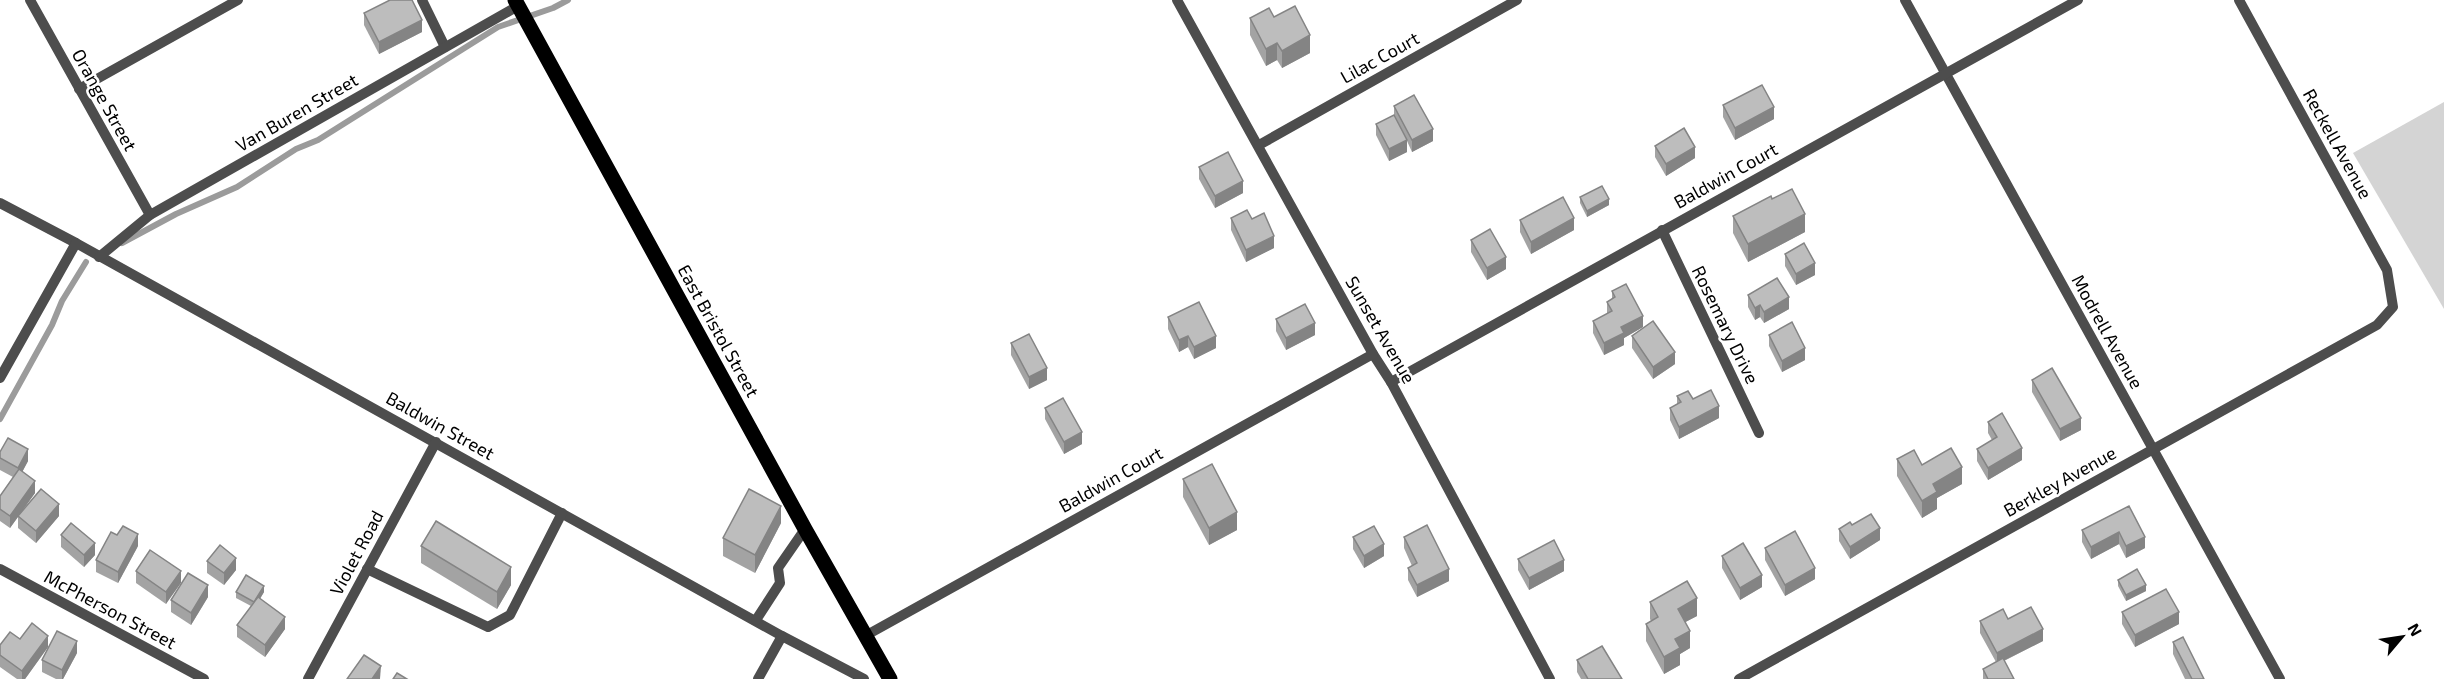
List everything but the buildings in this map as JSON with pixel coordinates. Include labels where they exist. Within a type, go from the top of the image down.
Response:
[{"type":"main road","name":"East Bristol Street","points":[[516,3],[890,679]]},
{"type":"street","name":"Orange Street","points":[[30,0],[150,216]]},
{"type":"street","points":[[80,89],[238,0]]},
{"type":"street","points":[[422,0],[445,47]]},
{"type":"street","name":"Sunset Avenue","points":[[1177,0],[1373,354],[1391,382],[1550,679]]},
{"type":"street","name":"Lilac Court","points":[[1259,145],[1518,0]]},
{"type":"street","name":"Modrell Avenue","points":[[1905,0],[2280,679]]},
{"type":"street","name":"Baldwin Court","points":[[1391,382],[2078,0]]},
{"type":"street","name":"Reckell Avenue","points":[[2239,0],[2387,270],[2393,307]]},
{"type":"street","name":"Van Buren Street","points":[[99,257],[150,216],[445,47],[516,3]]},
{"type":"street","name":"Baldwin Street","points":[[0,203],[436,442],[782,636],[864,679]]},
{"type":"street","name":"Rosemary Drive","points":[[1662,230],[1759,433]]},
{"type":"street","points":[[0,378],[76,243]]},
{"type":"street","name":"Berkley Avenue","points":[[1739,679],[2377,325],[2393,307]]},
{"type":"street","name":"Baldwin Court","points":[[866,636],[1373,354]]},
{"type":"street","name":"Violet Road","points":[[308,679],[436,442]]},
{"type":"street","points":[[367,569],[488,627],[510,615],[562,513]]},
{"type":"street","points":[[756,620],[780,583],[778,568],[805,529]]},
{"type":"street","name":"McPherson Street","points":[[0,569],[204,679]]},
{"type":"street","points":[[758,679],[782,636]]},
{"type":"shaded area","points":[[2444,102],[2444,309],[2353,153]]},
{"type":"waterway","points":[[122,243],[176,214],[237,187],[296,149],[318,140],[498,27],[553,8],[568,0]]},
{"type":"waterway","points":[[0,419],[52,325],[62,301],[86,262]]}]
